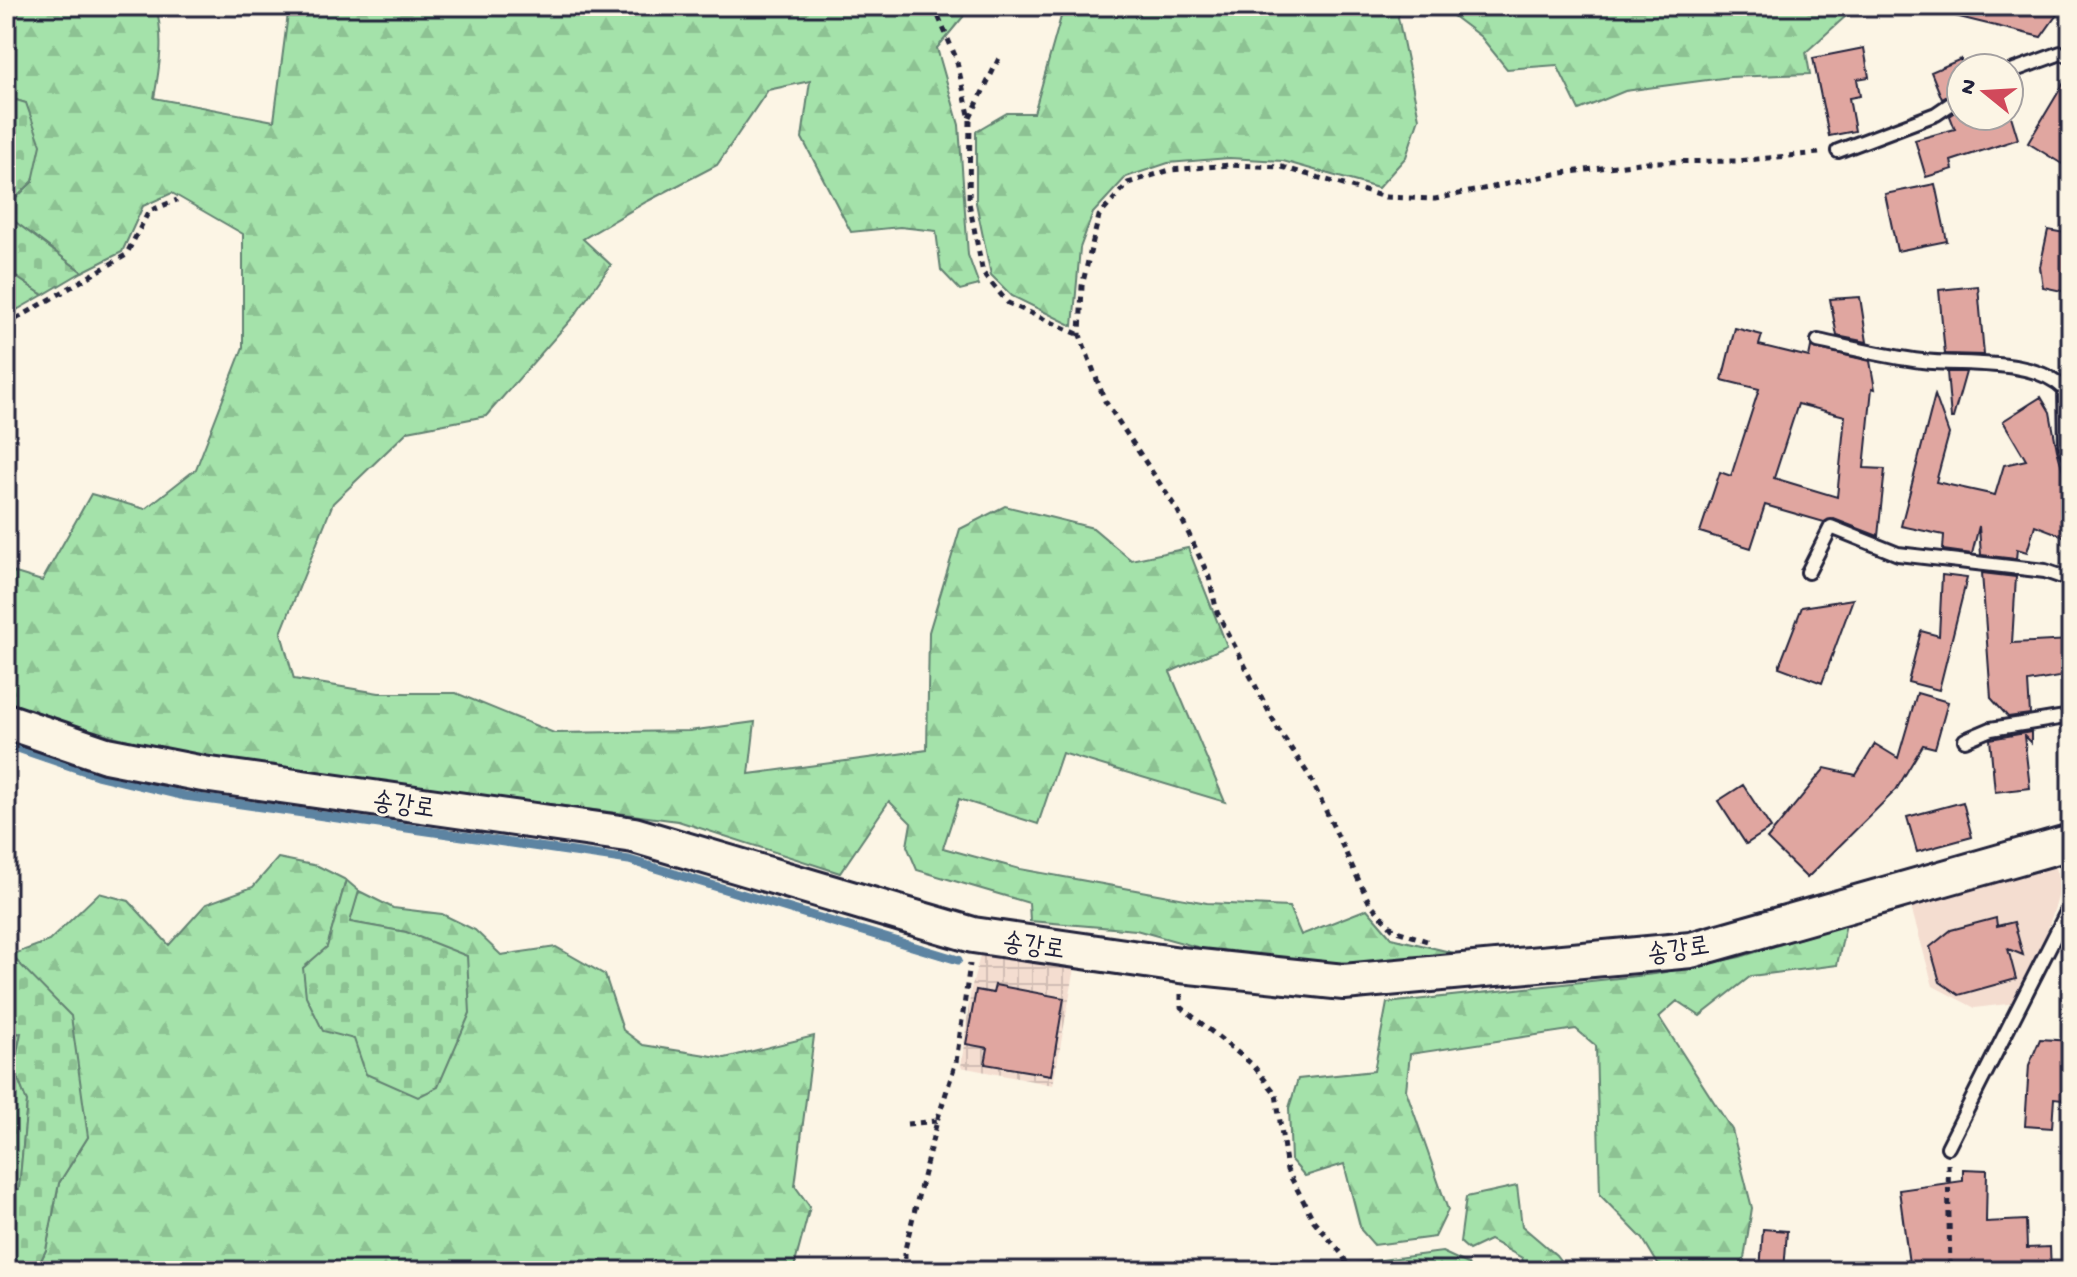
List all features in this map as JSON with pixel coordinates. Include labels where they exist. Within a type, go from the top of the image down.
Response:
[{"type":"main road","name":"송강로","points":[[6,721],[106,755],[203,774],[634,835],[973,935],[1180,965],[1344,982],[1691,950],[2071,842]]},
{"type":"lane","points":[[2025,66],[2061,53],[2071,57]]},
{"type":"lane","points":[[1838,151],[1945,108]]},
{"type":"lane","points":[[1818,341],[1920,361],[2020,367],[2055,379],[2065,389],[2066,449],[2071,456]]},
{"type":"lane","points":[[1808,572],[1831,527],[1898,554],[2045,571],[2071,580]]},
{"type":"lane","points":[[1965,740],[1991,729],[2071,716]]},
{"type":"lane","points":[[1948,1147],[2071,904]]},
{"type":"path","points":[[934,6],[956,58],[970,119],[969,203],[983,273],[1008,303],[1080,335]]},
{"type":"path","points":[[970,119],[1001,54]]},
{"type":"path","points":[[1434,942],[1394,930],[1369,902],[1310,777],[1278,729],[1217,612],[1209,577],[1178,511],[1105,401],[1080,335],[1082,286],[1099,216],[1128,183],[1170,170],[1229,165],[1282,167],[1385,197],[1435,199],[1555,174],[1647,162],[1737,161],[1838,151]]},
{"type":"path","points":[[6,325],[126,255],[149,211],[177,200]]},
{"type":"path","points":[[905,1271],[905,1249],[937,1121],[956,1062],[973,935]]},
{"type":"path","points":[[1180,965],[1181,1007],[1253,1065],[1276,1094],[1287,1170],[1314,1221],[1342,1254],[1350,1271]]},
{"type":"path","points":[[907,1124],[937,1121]]},
{"type":"path","points":[[1948,1147],[1950,1271]]},
{"type":"shaded area","points":[[2055,863],[2061,888],[2040,953],[2015,1003],[1975,1008],[1933,986],[1911,907]]},
{"type":"shaded area","points":[[981,952],[1075,968],[1053,1085],[961,1067],[971,989]]},
{"type":"green space","points":[[6,6],[156,6],[160,52],[154,98],[274,121],[289,6],[967,6],[963,17],[937,48],[959,125],[968,255],[979,285],[960,290],[941,270],[936,231],[900,227],[851,232],[802,138],[810,81],[768,90],[717,165],[583,239],[611,265],[575,315],[486,416],[408,431],[333,503],[281,633],[294,679],[379,693],[456,693],[554,733],[689,731],[755,722],[749,774],[927,750],[929,632],[960,529],[1005,506],[1093,528],[1131,560],[1188,548],[1227,646],[1170,672],[1225,802],[1062,753],[1038,824],[959,799],[943,848],[1020,869],[1207,903],[1289,907],[1301,935],[1367,909],[1392,938],[1492,962],[1355,968],[1222,954],[1136,930],[1030,921],[1029,903],[917,870],[907,846],[911,823],[889,801],[840,873],[678,821],[191,757],[54,720],[6,703],[6,570],[42,581],[91,494],[145,509],[196,469],[243,347],[243,234],[172,193],[143,206],[122,252],[82,272],[6,215],[6,208],[33,181],[26,103],[6,97]]},
{"type":"green space","points":[[1064,6],[1402,6],[1398,17],[1419,118],[1406,157],[1378,188],[1283,161],[1229,158],[1168,163],[1126,177],[1093,213],[1080,248],[1073,326],[1012,296],[991,275],[976,203],[976,131],[1007,113],[1034,113]]},
{"type":"green space","points":[[1440,6],[1857,6],[1806,52],[1810,74],[1730,77],[1625,91],[1579,110],[1557,65],[1507,69],[1481,37]]},
{"type":"green space","points":[[6,97],[26,103],[41,145],[33,181],[6,208]]},
{"type":"green space","points":[[6,215],[82,272],[43,295],[6,270]]},
{"type":"green space","points":[[6,270],[43,295],[6,316]]},
{"type":"green space","points":[[278,858],[318,866],[346,880],[327,948],[367,1074],[406,932],[349,922],[359,891],[393,908],[442,914],[475,930],[501,955],[556,947],[605,975],[623,1030],[643,1045],[725,1058],[814,1036],[795,1186],[810,1207],[793,1271],[36,1271],[46,1250],[59,1183],[88,1137],[11,955],[49,941],[99,893],[129,901],[169,945],[206,904],[253,887]]},
{"type":"green space","points":[[346,880],[359,891],[350,922],[406,932],[467,956],[470,1013],[438,1087],[418,1097],[366,1074],[354,1039],[323,1031],[306,996],[303,968],[327,947]]},
{"type":"green space","points":[[1846,924],[1837,965],[1751,976],[1700,1016],[1677,1001],[1659,1017],[1732,1130],[1752,1208],[1742,1271],[1662,1271],[1643,1239],[1600,1195],[1596,1046],[1576,1029],[1410,1054],[1406,1090],[1448,1210],[1435,1237],[1374,1245],[1361,1230],[1344,1164],[1305,1176],[1291,1160],[1289,1108],[1298,1079],[1374,1071],[1387,1003],[1655,974],[1740,957]]},
{"type":"green space","points":[[6,953],[71,1016],[88,1137],[59,1183],[46,1250],[36,1271],[6,1271],[11,1225],[6,1224],[6,1190],[19,1189],[27,1102],[14,1068],[21,1033],[6,1034]]},
{"type":"green space","points":[[21,1033],[14,1068],[27,1102],[19,1190],[6,1190],[6,1034]]},
{"type":"green space","points":[[1517,1186],[1522,1226],[1556,1255],[1568,1271],[1526,1271],[1522,1258],[1490,1240],[1469,1250],[1460,1242],[1466,1197]]},
{"type":"green space","points":[[1442,1252],[1468,1264],[1470,1271],[1362,1271],[1358,1263]]},
{"type":"building","points":[[1952,6],[2063,6],[2041,37],[1951,15]]},
{"type":"building","points":[[1864,48],[1869,77],[1857,79],[1860,96],[1849,98],[1855,131],[1829,136],[1813,58]]},
{"type":"building","points":[[1945,66],[1945,97],[1942,99],[1931,72]]},
{"type":"building","points":[[2071,71],[2071,150],[2062,164],[2028,143]]},
{"type":"building","points":[[1945,132],[2016,132],[2018,139],[1951,161],[1953,169],[1926,177],[1915,140]]},
{"type":"building","points":[[1935,184],[1947,241],[1897,251],[1885,194]]},
{"type":"building","points":[[2048,230],[2071,234],[2071,293],[2043,287],[2040,267]]},
{"type":"building","points":[[1978,286],[1984,355],[1945,354],[1939,290]]},
{"type":"building","points":[[1860,297],[1867,342],[1837,336],[1830,299]]},
{"type":"building","points":[[1735,328],[1762,335],[1759,345],[1809,357],[1811,347],[1870,361],[1875,389],[1872,388],[1864,468],[1885,469],[1878,536],[1834,519],[1824,522],[1765,505],[1751,548],[1700,532],[1720,472],[1731,476],[1759,389],[1722,380]],"holes":[[[1798,404],[1845,416],[1837,497],[1774,478]]]},
{"type":"building","points":[[1947,372],[1966,372],[1953,418],[1951,418]]},
{"type":"building","points":[[1935,395],[1949,434],[1936,482],[1995,495],[2004,465],[2026,460],[2003,421],[2041,397],[2050,412],[2071,498],[2071,539],[2035,525],[2027,552],[2017,549],[2016,559],[1981,555],[1979,526],[1972,554],[1943,550],[1944,535],[1901,526]]},
{"type":"building","points":[[1982,573],[2016,577],[2012,643],[2071,640],[2071,675],[2028,682],[2030,714],[2008,717],[1991,698]]},
{"type":"building","points":[[1942,575],[1967,578],[1939,690],[1908,682],[1921,631],[1939,636]]},
{"type":"building","points":[[1853,599],[1822,683],[1779,667],[1802,607]]},
{"type":"building","points":[[1917,693],[1948,702],[1935,748],[1923,745],[1896,790],[1807,878],[1767,839],[1825,768],[1856,775],[1875,744],[1898,758]]},
{"type":"building","points":[[2031,732],[2031,743],[2024,736],[2030,788],[1995,792],[1990,739]]},
{"type":"building","points":[[1743,785],[1771,828],[1746,844],[1718,801]]},
{"type":"building","points":[[1963,802],[1972,837],[1917,852],[1907,817]]},
{"type":"building","points":[[1996,918],[1997,926],[2014,922],[2023,955],[2008,949],[2016,979],[1959,995],[1940,982],[1930,947],[1951,930]]},
{"type":"building","points":[[995,985],[1064,998],[1051,1075],[985,1064],[988,1048],[966,1044],[976,990],[993,993]]},
{"type":"building","points":[[2040,1039],[2071,1041],[2071,1100],[2054,1098],[2052,1128],[2025,1126],[2029,1065]]},
{"type":"building","points":[[1963,1169],[1987,1170],[1986,1222],[2026,1220],[2027,1248],[2050,1247],[2051,1271],[1910,1271],[1899,1190],[1963,1181]]},
{"type":"building","points":[[1763,1229],[1787,1231],[1784,1271],[1760,1271]]},
{"type":"waterway","points":[[6,744],[97,775],[185,796],[629,860],[958,960]]}]
